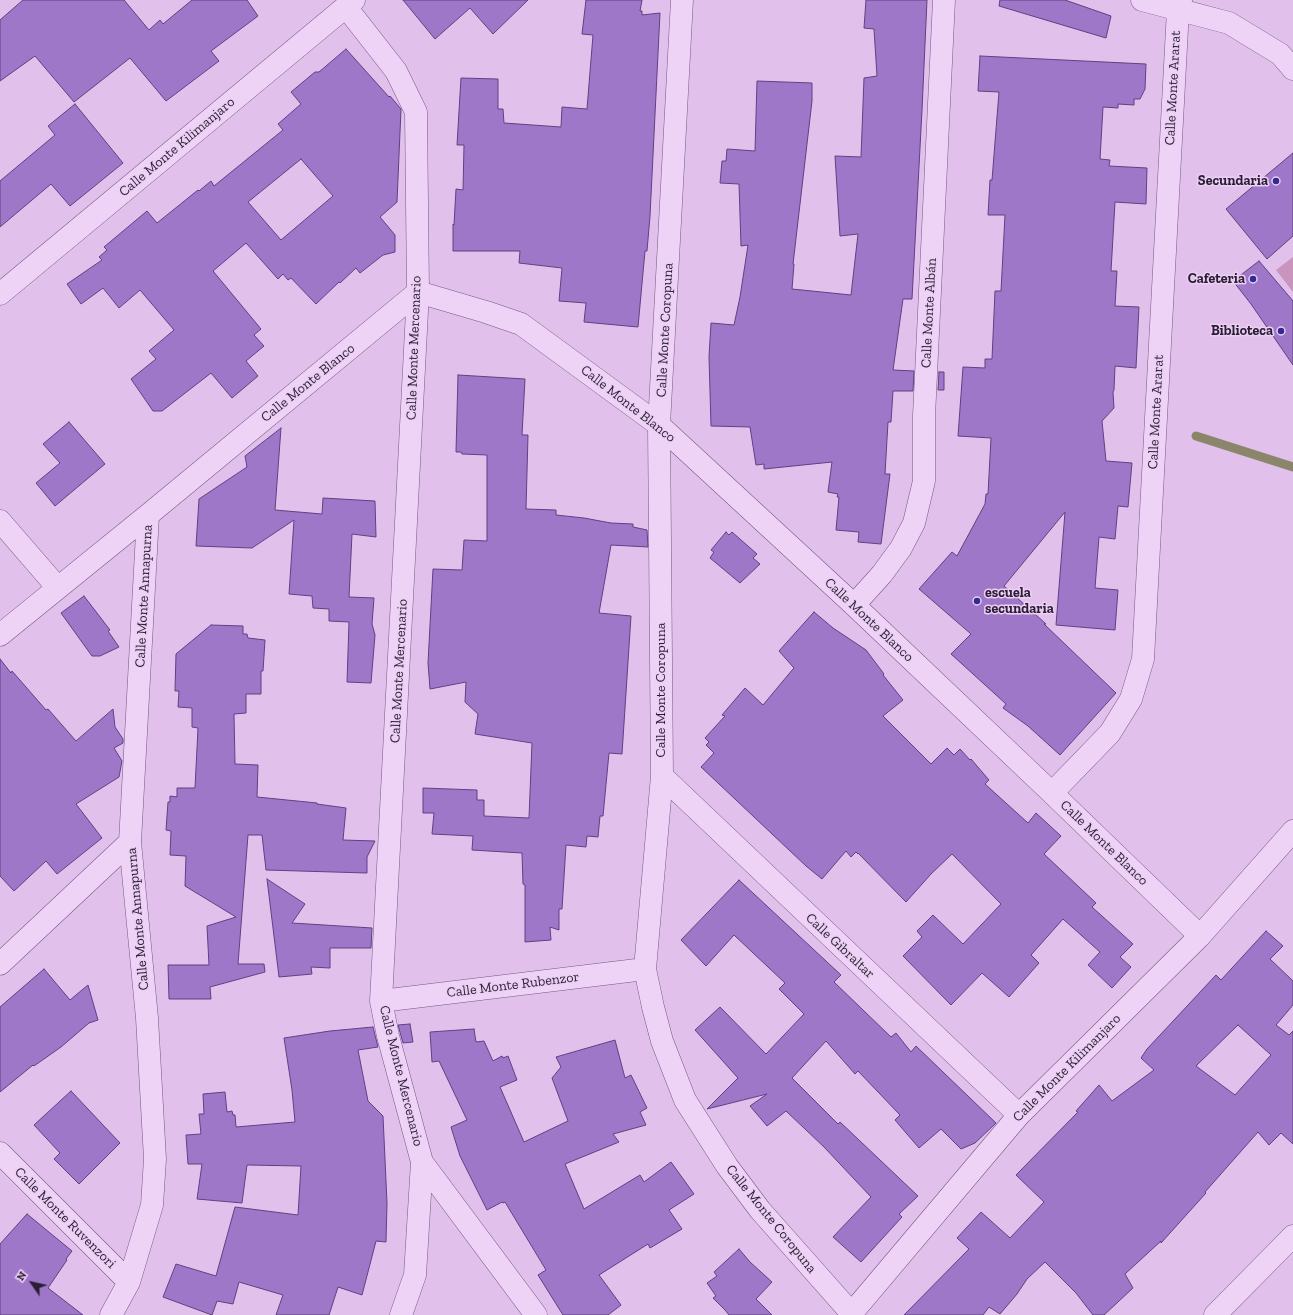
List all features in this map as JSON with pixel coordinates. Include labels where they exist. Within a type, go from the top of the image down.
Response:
[{"type":"street","name":"Calle Monte Coropuna","points":[[682,0],[660,425],[662,776],[645,969],[662,1041],[685,1100],[727,1166],[760,1210],[852,1314]]},
{"type":"street","name":"Calle Monte Albán","points":[[854,605],[882,574],[901,548],[914,523],[924,481],[924,416],[944,0]]},
{"type":"street","points":[[1142,0],[1179,5],[1229,23],[1280,54],[1293,69]]},
{"type":"street","name":"Calle Monte Mercenario","points":[[350,3],[396,71],[416,112],[418,292],[381,1001],[388,1036],[422,1162],[536,1315]]},
{"type":"street","name":"Calle Monte Kilimanjaro","points":[[0,294],[350,3]]},
{"type":"street","name":"Calle Monte Ararat","points":[[1052,793],[1110,733],[1131,699],[1143,659],[1179,5]]},
{"type":"street","name":"Calle Monte Blanco","points":[[0,635],[418,292],[521,324],[660,425],[854,605],[1200,936]]},
{"type":"street","name":"Calle Monte Annapurna","points":[[111,1315],[129,1282],[152,1205],[155,1159],[147,1018],[130,842],[148,515]]},
{"type":"street","points":[[0,522],[58,588]]},
{"type":"street","name":"Calle Gibraltar","points":[[662,776],[1019,1115]]},
{"type":"street","name":"Calle Monte Kilimanjaro","points":[[852,1314],[1019,1115],[1200,936],[1293,831]]},
{"type":"street","points":[[0,964],[130,842]]},
{"type":"street","name":"Calle Monte Rubenzor","points":[[381,1001],[645,969]]},
{"type":"street","name":"Calle Monte Ruvenzori","points":[[0,1153],[129,1282]]},
{"type":"street","points":[[401,1315],[415,1275],[422,1162]]},
{"type":"street","points":[[1215,1315],[1293,1236]]},
{"type":"shaded area","points":[[1293,257],[1293,292],[1276,270]]},
{"type":"building","points":[[23,0],[124,0],[149,30],[160,20],[163,24],[192,0],[247,0],[258,16],[211,51],[219,61],[166,101],[130,58],[74,102],[35,56],[0,81],[0,20]]},
{"type":"building","points":[[403,0],[528,0],[493,34],[470,8],[435,39]]},
{"type":"building","points":[[586,0],[642,0],[640,11],[642,11],[642,15],[660,13],[650,216],[647,251],[645,251],[638,327],[584,322],[586,303],[559,301],[562,268],[519,263],[520,251],[453,251],[453,224],[454,225],[456,189],[463,190],[464,145],[457,145],[461,78],[498,79],[498,109],[503,109],[504,123],[561,127],[562,107],[587,109],[593,35],[582,34]]},
{"type":"building","points":[[866,0],[927,0],[912,299],[903,299],[893,370],[914,371],[913,391],[893,391],[891,422],[888,422],[885,474],[890,474],[881,544],[858,542],[859,532],[836,530],[839,497],[837,497],[838,494],[828,492],[832,462],[764,469],[764,464],[756,465],[750,427],[711,426],[709,357],[711,323],[734,325],[748,245],[741,246],[739,184],[720,183],[722,161],[726,161],[727,149],[755,151],[757,81],[812,83],[812,101],[793,264],[792,289],[851,295],[858,234],[840,236],[835,156],[861,157],[864,78],[877,76],[874,29],[864,28]]},
{"type":"building","points":[[1000,0],[1065,0],[1111,16],[1106,38],[999,6]]},
{"type":"building","points":[[346,49],[401,109],[397,202],[380,217],[395,235],[395,252],[383,255],[360,273],[356,268],[316,304],[291,278],[288,280],[283,274],[278,279],[246,243],[213,271],[261,329],[254,335],[264,346],[246,361],[258,376],[232,398],[211,373],[162,411],[153,411],[131,379],[156,359],[149,351],[174,330],[140,290],[119,308],[103,288],[81,304],[67,284],[102,260],[99,257],[107,250],[104,247],[147,211],[157,223],[211,181],[214,186],[283,130],[278,124],[301,104],[291,92],[315,72],[319,72]],"holes":[[[301,159],[333,196],[281,240],[248,202]]]},
{"type":"building","points":[[980,56],[1146,64],[1145,89],[1140,99],[1134,99],[1134,105],[1118,104],[1118,108],[1103,107],[1100,159],[1110,160],[1109,166],[1147,168],[1146,204],[1115,202],[1111,271],[1117,271],[1115,306],[1139,307],[1136,368],[1115,366],[1113,392],[1114,408],[1102,421],[1106,461],[1132,463],[1128,507],[1118,506],[1115,539],[1099,537],[1095,588],[1118,590],[1115,630],[1056,625],[1065,512],[1004,586],[1046,624],[1044,624],[1116,693],[1060,755],[1028,726],[1003,708],[1006,704],[951,654],[971,634],[919,589],[952,552],[957,556],[985,504],[986,494],[988,494],[991,438],[958,436],[963,367],[985,368],[985,359],[992,359],[995,291],[1001,291],[1005,215],[988,215],[999,92],[978,91]]},
{"type":"building","points":[[75,104],[123,163],[70,206],[51,184],[0,227],[0,181],[55,135],[48,126]]},
{"type":"building","name":"Secundaria","points":[[1293,153],[1293,236],[1267,259],[1226,209]]},
{"type":"building","name":"Biblioteca","points":[[1259,261],[1293,301],[1293,365],[1251,304],[1233,281]]},
{"type":"building","points":[[939,372],[944,372],[944,390],[938,390]]},
{"type":"building","points":[[458,375],[525,379],[522,435],[528,435],[526,509],[556,510],[556,515],[611,523],[633,524],[633,527],[647,530],[648,547],[611,545],[599,613],[631,616],[622,754],[609,753],[603,816],[600,816],[598,837],[587,836],[586,847],[566,845],[562,909],[559,909],[559,930],[550,927],[551,940],[525,942],[525,885],[523,884],[522,853],[472,850],[473,836],[432,834],[434,813],[423,813],[423,788],[477,790],[477,800],[484,800],[484,816],[529,818],[532,743],[475,734],[478,714],[465,702],[466,682],[430,689],[428,663],[433,569],[462,570],[464,540],[487,541],[487,455],[462,454],[461,452],[456,452]]},
{"type":"building","points":[[69,422],[105,464],[55,506],[36,483],[60,463],[43,444]]},
{"type":"building","points":[[281,428],[275,510],[322,514],[323,498],[375,501],[376,537],[352,534],[349,597],[374,598],[372,624],[375,635],[371,683],[347,682],[349,622],[329,621],[329,609],[313,608],[312,596],[289,594],[294,520],[252,548],[196,546],[199,499],[247,467],[245,456]]},
{"type":"building","points":[[726,532],[729,535],[732,532],[757,554],[753,558],[760,564],[740,583],[710,558],[714,552],[711,550]]},
{"type":"building","points":[[84,596],[110,630],[108,631],[119,647],[100,656],[92,656],[61,613]]},
{"type":"building","points":[[814,612],[833,628],[866,650],[884,674],[883,675],[903,700],[883,716],[931,764],[947,748],[954,755],[960,749],[970,760],[971,759],[989,780],[985,784],[1028,823],[1036,813],[1061,836],[1044,854],[1096,903],[1092,907],[1133,944],[1120,957],[1131,967],[1112,988],[1088,965],[1100,952],[1063,919],[1031,955],[1039,963],[1009,997],[982,973],[951,1005],[903,956],[922,937],[917,931],[933,915],[963,944],[1001,904],[952,854],[931,874],[906,902],[856,852],[851,857],[846,851],[822,879],[806,866],[701,767],[714,753],[706,745],[709,742],[705,738],[725,716],[722,715],[745,688],[763,705],[794,668],[779,651]]},
{"type":"building","points":[[211,625],[243,626],[243,634],[247,634],[248,638],[265,640],[263,671],[261,671],[261,694],[246,694],[246,713],[234,714],[235,764],[258,765],[257,797],[317,803],[346,808],[343,840],[375,841],[367,857],[367,873],[266,870],[262,835],[248,835],[238,964],[264,964],[265,972],[210,987],[211,999],[169,999],[168,965],[209,965],[207,926],[236,917],[185,886],[186,856],[170,855],[171,831],[166,830],[168,802],[170,802],[170,796],[177,797],[177,788],[195,788],[198,728],[192,727],[192,708],[178,707],[179,691],[175,691],[176,654]]},
{"type":"building","points":[[0,659],[11,673],[12,671],[46,710],[48,709],[76,741],[113,709],[115,727],[123,739],[123,743],[114,748],[122,761],[119,777],[76,804],[102,838],[57,874],[46,861],[14,891],[0,876]]},
{"type":"building","points":[[267,879],[305,904],[292,923],[372,928],[371,948],[330,948],[330,968],[311,967],[312,974],[279,977]]},
{"type":"building","points":[[739,880],[841,975],[834,982],[891,1037],[896,1033],[911,1052],[916,1046],[996,1123],[975,1143],[961,1149],[941,1129],[919,1148],[895,1120],[900,1115],[858,1071],[855,1074],[826,1041],[792,1078],[838,1124],[840,1122],[918,1196],[899,1214],[902,1217],[861,1262],[833,1237],[871,1197],[824,1147],[786,1111],[767,1126],[750,1106],[767,1094],[707,1109],[738,1078],[695,1030],[720,1007],[766,1054],[804,1014],[779,989],[785,983],[734,935],[706,966],[681,940]]},
{"type":"building","points":[[1266,931],[1283,946],[1270,959],[1293,981],[1293,1005],[1276,1025],[1289,1035],[1293,1031],[1293,1144],[1281,1133],[1269,1145],[1258,1132],[1161,1243],[1161,1241],[1125,1274],[1133,1288],[1104,1315],[1093,1315],[1076,1293],[1045,1262],[1027,1279],[1017,1294],[1000,1314],[989,1307],[983,1315],[904,1315],[969,1249],[957,1238],[981,1212],[1010,1238],[1044,1202],[1016,1175],[1078,1112],[1076,1111],[1099,1085],[1112,1101],[1154,1070],[1141,1058],[1147,1049],[1216,975],[1221,980]],"holes":[[[1238,1025],[1271,1055],[1235,1095],[1196,1066]]]},
{"type":"building","points":[[44,969],[70,1000],[88,985],[98,1020],[89,1023],[61,1047],[34,1066],[33,1065],[0,1092],[0,1007]]},
{"type":"building","points":[[410,1024],[413,1042],[403,1043],[398,1025]]},
{"type":"building","points":[[373,1027],[378,1047],[358,1050],[368,1101],[383,1116],[387,1203],[386,1242],[376,1241],[362,1295],[338,1287],[329,1315],[276,1315],[283,1295],[239,1282],[233,1304],[217,1301],[212,1315],[163,1297],[176,1264],[216,1276],[235,1207],[298,1215],[301,1166],[247,1165],[242,1203],[197,1199],[202,1164],[188,1164],[186,1135],[201,1134],[199,1114],[204,1114],[203,1094],[225,1092],[227,1112],[232,1111],[233,1115],[235,1115],[236,1127],[295,1122],[284,1038],[330,1031]]},
{"type":"building","points":[[474,1029],[476,1042],[484,1041],[493,1061],[502,1056],[503,1058],[508,1056],[517,1080],[500,1087],[524,1142],[568,1121],[552,1078],[561,1067],[556,1057],[615,1040],[625,1078],[631,1075],[647,1108],[640,1112],[646,1125],[613,1134],[619,1142],[565,1164],[584,1209],[640,1175],[644,1182],[671,1162],[694,1194],[669,1210],[682,1229],[650,1248],[648,1244],[599,1275],[621,1305],[608,1315],[563,1315],[538,1275],[546,1270],[505,1202],[502,1202],[487,1210],[460,1156],[451,1127],[467,1120],[439,1061],[432,1062],[430,1032]]},
{"type":"building","points":[[71,1091],[120,1143],[79,1184],[54,1159],[60,1153],[34,1125]]},
{"type":"building","points":[[27,1214],[72,1251],[48,1288],[83,1315],[0,1315],[0,1244]]},
{"type":"building","points":[[739,1249],[750,1262],[772,1282],[756,1299],[772,1315],[729,1315],[713,1298],[716,1296],[707,1283],[717,1276],[714,1272]]},
{"type":"waterway","points":[[1196,436],[1293,467]]},
{"type":"place","name":"Secundaria","points":[[1276,181]]},
{"type":"place","name":"Cafeteria","points":[[1253,279]]},
{"type":"place","name":"Biblioteca","points":[[1281,331]]},
{"type":"place","name":"escuela secundaria","points":[[977,601]]}]
